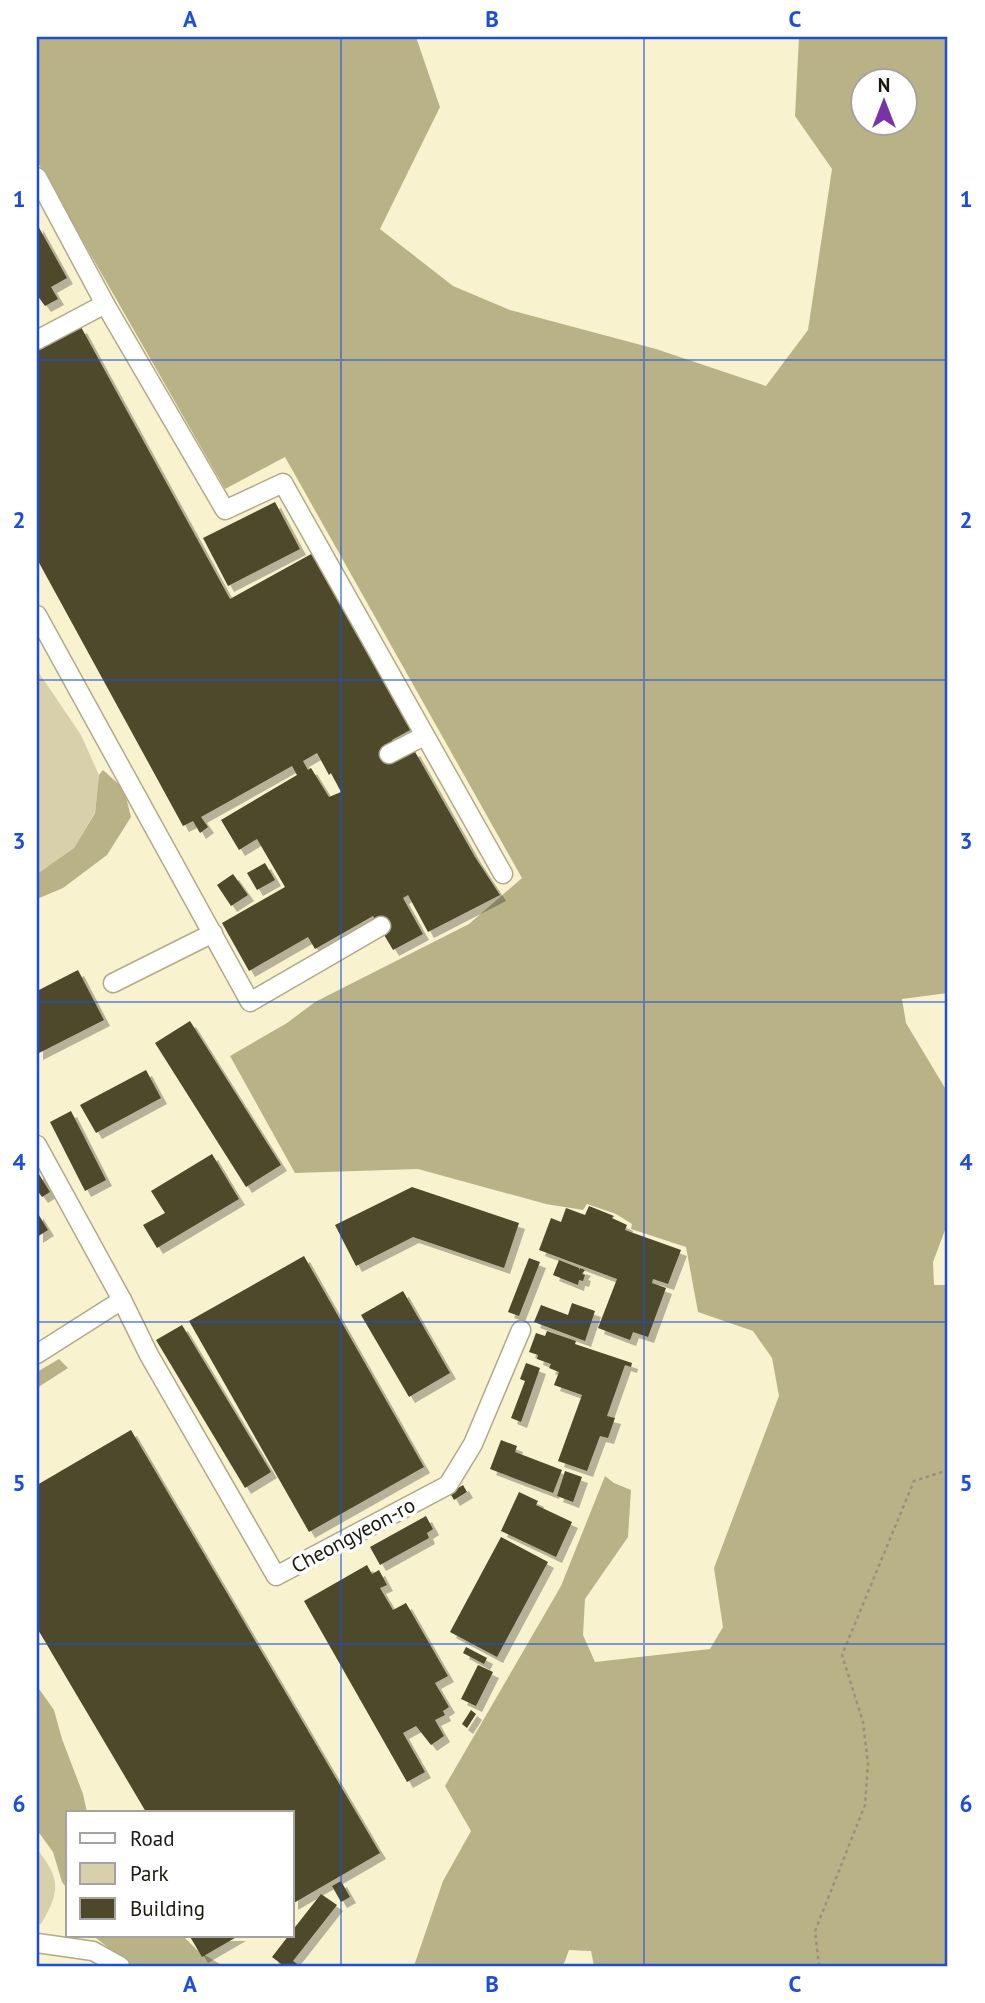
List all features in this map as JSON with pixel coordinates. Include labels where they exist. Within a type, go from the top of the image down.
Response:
[{"type":"street","points":[[37,177],[104,304],[225,510],[283,483],[503,874]]},
{"type":"street","points":[[37,340],[104,304]]},
{"type":"street","points":[[37,615],[250,1002],[382,926]]},
{"type":"street","points":[[389,754],[424,736]]},
{"type":"street","points":[[113,983],[213,933]]},
{"type":"street","name":"Cheongyeon-ro","points":[[37,1144],[149,1355],[276,1576],[448,1485],[473,1444],[521,1330]]},
{"type":"street","points":[[37,1354],[122,1300]]},
{"type":"street","points":[[37,1943],[93,1951],[120,1966]]},
{"type":"path","points":[[819,1966],[815,1931],[865,1805],[868,1764],[863,1722],[842,1655],[914,1481],[948,1470]]},
{"type":"green space","points":[[37,670],[81,735],[99,775],[95,812],[74,848],[37,874]]},
{"type":"green space","points":[[37,1849],[54,1877],[55,1886],[52,1903],[41,1924],[37,1925]]},
{"type":"shaded area","points":[[37,37],[416,37],[440,107],[380,229],[453,286],[510,310],[656,349],[766,386],[808,330],[832,169],[795,116],[799,37],[948,37],[948,993],[902,999],[906,1023],[948,1093],[948,1222],[933,1262],[934,1285],[948,1285],[948,1966],[594,1966],[591,1951],[569,1950],[563,1966],[414,1966],[443,1881],[471,1831],[445,1786],[561,1586],[605,1476],[631,1490],[628,1537],[585,1599],[583,1635],[595,1662],[710,1649],[723,1627],[714,1568],[779,1396],[772,1358],[753,1331],[698,1312],[686,1247],[631,1229],[632,1224],[616,1214],[587,1204],[583,1210],[546,1204],[418,1169],[295,1173],[230,1056],[287,1023],[315,1002],[469,924],[522,878],[285,457],[225,489],[37,161]]},
{"type":"shaded area","points":[[103,770],[124,789],[131,817],[107,855],[63,888],[37,899],[37,874],[74,848],[95,813],[99,775]]},
{"type":"shaded area","points":[[59,1359],[68,1368],[37,1388],[37,1372]]},
{"type":"shaded area","points":[[37,1686],[54,1710],[87,1811],[66,1811],[66,1887],[53,1852],[37,1830]]},
{"type":"shaded area","points":[[95,1937],[184,1937],[198,1951],[223,1966],[132,1966]]},
{"type":"building","points":[[37,224],[67,278],[51,287],[58,299],[45,306],[37,295]]},
{"type":"building","points":[[81,327],[230,599],[313,553],[412,729],[392,740],[403,757],[414,750],[475,857],[500,895],[428,932],[408,895],[403,898],[423,934],[393,950],[373,916],[315,949],[308,937],[249,971],[222,923],[285,887],[257,839],[239,850],[221,820],[297,775],[292,766],[201,817],[208,827],[200,833],[193,821],[183,826],[37,559],[37,351]],"holes":[[[317,753],[329,775],[331,773],[341,792],[329,797],[311,768],[308,770],[303,761]]]},
{"type":"building","points":[[275,502],[300,549],[228,586],[203,538]]},
{"type":"building","points":[[265,863],[275,880],[257,890],[247,873]]},
{"type":"building","points":[[233,874],[248,895],[231,906],[217,885]]},
{"type":"building","points":[[78,970],[104,1020],[37,1054],[37,991]]},
{"type":"building","points":[[190,1021],[281,1165],[246,1187],[155,1043]]},
{"type":"building","points":[[146,1070],[161,1098],[96,1133],[80,1105]]},
{"type":"building","points":[[71,1111],[106,1180],[85,1191],[50,1122]]},
{"type":"building","points":[[212,1154],[239,1199],[157,1248],[143,1225],[165,1213],[151,1191]]},
{"type":"building","points":[[37,1171],[50,1192],[42,1197],[37,1190]]},
{"type":"building","points":[[412,1187],[519,1223],[504,1268],[413,1237],[356,1266],[335,1225]]},
{"type":"building","points":[[589,1206],[614,1216],[612,1218],[627,1225],[625,1230],[681,1250],[668,1284],[653,1279],[652,1283],[666,1288],[648,1337],[633,1332],[630,1340],[598,1328],[617,1279],[539,1250],[551,1218],[561,1222],[566,1208],[585,1215]]},
{"type":"building","points":[[37,1212],[48,1230],[37,1237]]},
{"type":"building","points":[[304,1256],[424,1467],[309,1532],[189,1321]]},
{"type":"building","points":[[529,1258],[540,1262],[519,1316],[508,1312]]},
{"type":"building","points":[[559,1260],[585,1270],[582,1274],[585,1275],[583,1281],[579,1280],[578,1285],[553,1275]]},
{"type":"building","points":[[403,1291],[450,1373],[409,1397],[361,1315]]},
{"type":"building","points":[[572,1303],[595,1311],[585,1341],[534,1322],[541,1305],[568,1315]]},
{"type":"building","points":[[182,1325],[271,1472],[245,1488],[156,1340]]},
{"type":"building","points":[[547,1331],[576,1341],[575,1344],[632,1363],[631,1367],[625,1365],[607,1416],[615,1418],[608,1438],[600,1436],[587,1471],[558,1461],[582,1395],[554,1385],[559,1372],[549,1368],[551,1364],[537,1359],[538,1355],[529,1352],[536,1333],[545,1336]]},
{"type":"building","points":[[526,1363],[540,1368],[521,1422],[511,1418],[525,1381],[520,1379]]},
{"type":"building","points":[[131,1430],[380,1853],[294,1903],[294,1811],[145,1811],[37,1628],[37,1485]]},
{"type":"building","points":[[501,1440],[517,1446],[515,1452],[562,1470],[553,1493],[490,1469]]},
{"type":"building","points":[[565,1471],[582,1477],[573,1502],[557,1496]]},
{"type":"building","points":[[463,1485],[467,1492],[454,1500],[450,1493]]},
{"type":"building","points":[[519,1492],[538,1501],[536,1505],[572,1522],[556,1557],[501,1531]]},
{"type":"building","points":[[426,1516],[433,1529],[427,1533],[429,1538],[380,1565],[370,1547]]},
{"type":"building","points":[[501,1537],[548,1562],[497,1657],[450,1632]]},
{"type":"building","points":[[367,1565],[372,1574],[379,1570],[387,1585],[380,1588],[393,1610],[406,1603],[448,1676],[435,1683],[449,1707],[443,1711],[445,1715],[435,1720],[444,1736],[431,1745],[416,1726],[403,1733],[425,1772],[407,1782],[304,1601]]},
{"type":"building","points":[[466,1647],[487,1658],[484,1664],[463,1653]]},
{"type":"building","points":[[478,1665],[493,1672],[476,1706],[461,1699]]},
{"type":"building","points":[[471,1710],[476,1714],[467,1728],[462,1724]]},
{"type":"building","points":[[341,1881],[350,1897],[341,1902],[332,1886]]},
{"type":"building","points":[[321,1894],[337,1905],[293,1961],[300,1966],[284,1966],[272,1957],[287,1937],[294,1937],[294,1928]]},
{"type":"building","points":[[190,1937],[237,1937],[202,1957]]}]
